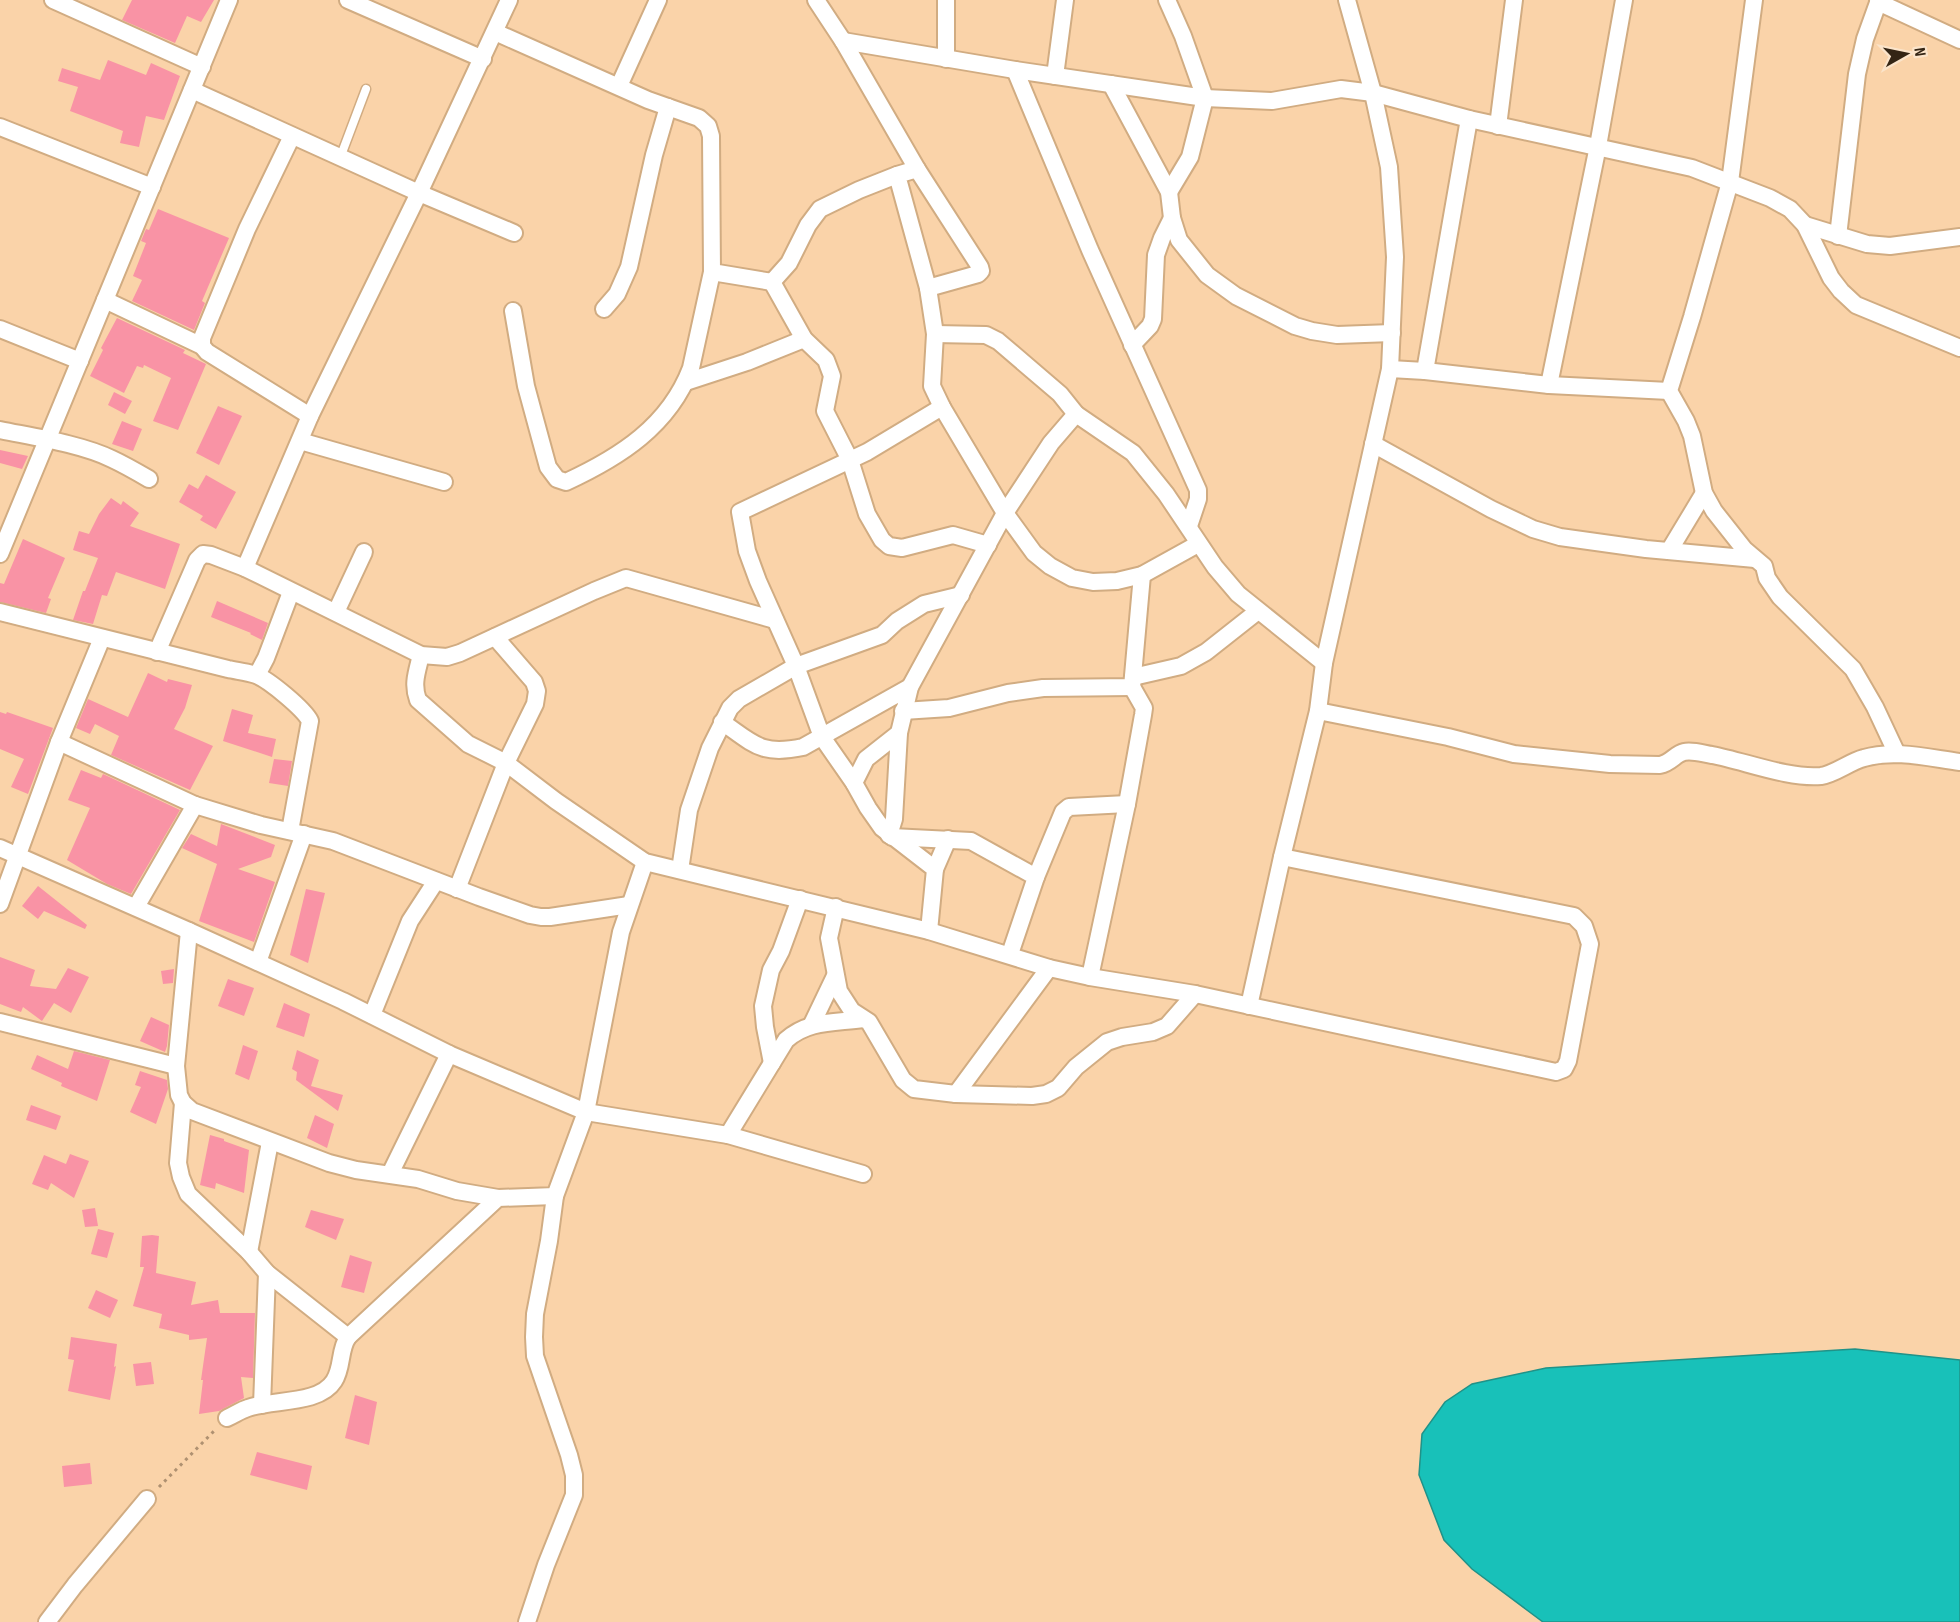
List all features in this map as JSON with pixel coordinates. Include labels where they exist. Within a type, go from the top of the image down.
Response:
[{"type":"street","points":[[53,0],[202,67]]},
{"type":"street","points":[[0,554],[229,0]]},
{"type":"street","points":[[245,568],[310,416],[419,193],[509,0]]},
{"type":"street","points":[[619,86],[658,0]]},
{"type":"street","points":[[816,0],[843,41],[916,169],[980,267],[981,271],[978,274],[928,288]]},
{"type":"street","points":[[946,0],[946,59]]},
{"type":"street","points":[[1055,76],[1065,0]]},
{"type":"street","points":[[1167,0],[1183,36],[1205,98],[1190,157],[1169,192]]},
{"type":"street","points":[[1249,1006],[1282,857],[1318,711],[1324,663],[1390,369],[1395,257],[1390,178],[1373,93],[1347,0]]},
{"type":"street","points":[[1498,126],[1514,0]]},
{"type":"street","points":[[1549,385],[1598,146],[1624,0]]},
{"type":"street","points":[[1754,0],[1730,182],[1669,391],[1692,436],[1704,493],[1725,527],[1755,559]]},
{"type":"street","points":[[1838,236],[1857,74],[1865,39],[1878,1],[1960,40]]},
{"type":"street","points":[[360,2],[483,59]]},
{"type":"street","points":[[495,32],[668,107],[699,118],[708,126],[711,136],[712,273],[693,361],[686,382],[664,415],[633,444],[601,466],[566,482],[557,479],[548,467],[526,386],[513,311]]},
{"type":"street","points":[[843,41],[1015,70],[1205,98],[1272,101],[1341,89],[1373,93],[1468,119],[1692,168],[1790,209],[1805,225],[1831,278],[1840,291],[1856,305],[1960,348]]},
{"type":"street","points":[[1015,70],[1132,345],[1198,490],[1198,499],[1189,526]]},
{"type":"street","points":[[1111,84],[1169,192],[1172,218],[1179,240],[1207,275],[1236,296],[1295,326],[1337,335],[1392,333]]},
{"type":"street","points":[[192,90],[340,158],[514,233]]},
{"type":"street","points":[[604,309],[617,294],[629,267],[654,155],[668,107]]},
{"type":"street","points":[[1425,371],[1468,119]]},
{"type":"street","points":[[0,127],[152,187]]},
{"type":"street","points":[[202,346],[201,338],[247,229],[292,136]]},
{"type":"street","points":[[772,282],[789,263],[808,225],[820,209],[859,190],[916,169]]},
{"type":"street","points":[[897,175],[928,288],[935,334],[931,381],[942,408],[1005,513],[1034,553],[1072,578],[1092,582],[1117,581],[1142,575],[1198,544]]},
{"type":"street","points":[[1132,345],[1150,326],[1153,319],[1156,255],[1172,218]]},
{"type":"street","points":[[1805,225],[1867,244],[1890,246],[1960,237]]},
{"type":"street","points":[[712,273],[772,282]]},
{"type":"street","points":[[772,282],[804,339],[826,360],[832,376],[825,411],[850,460],[867,514],[882,540],[889,546],[902,548],[953,535],[988,545]]},
{"type":"street","points":[[105,300],[202,346],[207,352],[310,416]]},
{"type":"street","points":[[0,329],[80,361]]},
{"type":"street","points":[[935,334],[986,335],[998,341],[1060,394],[1076,414],[1133,453],[1189,526],[1198,544],[1238,594],[1324,663]]},
{"type":"street","points":[[686,382],[747,362],[804,339]]},
{"type":"street","points":[[1390,369],[1549,385],[1669,391]]},
{"type":"street","points":[[935,869],[890,836],[875,820],[854,783],[822,736],[796,666],[747,551],[740,512],[867,452],[942,408]]},
{"type":"street","points":[[890,836],[894,813],[899,733],[910,687],[1005,513],[1051,443],[1076,414]]},
{"type":"street","points":[[0,430],[111,458],[149,479]]},
{"type":"street","points":[[300,441],[444,482]]},
{"type":"street","points":[[1373,444],[1491,509],[1533,529],[1560,537],[1760,561],[1767,578],[1780,597],[1853,669],[1875,707],[1897,754]]},
{"type":"street","points":[[1669,551],[1704,493]]},
{"type":"street","points":[[336,612],[364,552]]},
{"type":"street","points":[[157,652],[197,560],[203,554],[245,568],[421,655],[453,656],[626,578],[775,620]]},
{"type":"street","points":[[1090,977],[1127,804],[1144,708],[1137,698],[1133,682],[1142,575]]},
{"type":"street","points":[[257,675],[266,658],[291,592]]},
{"type":"street","points":[[680,870],[689,810],[710,748],[730,708],[739,699],[796,666],[882,635],[897,621],[924,604],[961,595]]},
{"type":"street","points":[[903,711],[948,708],[1008,693],[1043,688],[1133,682],[1181,666],[1206,652],[1258,611]]},
{"type":"street","points":[[0,612],[257,675],[301,708],[310,721],[297,833],[258,962]]},
{"type":"street","points":[[457,889],[506,763],[535,704],[537,691],[534,682],[495,637]]},
{"type":"street","points":[[0,904],[59,742],[102,638]]},
{"type":"street","points":[[421,655],[414,680],[414,690],[418,700],[468,744],[506,763],[556,801],[645,862],[929,931],[1010,954],[1049,968],[1195,994],[1556,1072],[1564,1069],[1568,1061],[1590,944],[1584,926],[1574,916],[1282,857]]},
{"type":"street","points":[[722,722],[757,746],[772,751],[803,747],[910,687]]},
{"type":"street","points":[[1318,711],[1448,737],[1514,754],[1610,764],[1660,765],[1669,763],[1684,752],[1694,752],[1792,774],[1822,776],[1863,758],[1897,754],[1960,762]]},
{"type":"street","points":[[854,783],[866,759],[899,733]]},
{"type":"street","points":[[59,742],[195,805],[333,841],[457,889],[541,917],[629,904]]},
{"type":"street","points":[[838,759],[866,759]]},
{"type":"street","points":[[1010,954],[1036,878],[1063,812],[1068,807],[1127,804]]},
{"type":"street","points":[[136,907],[195,805]]},
{"type":"street","points":[[890,836],[971,841],[1036,878]]},
{"type":"street","points":[[929,931],[935,869],[948,839]]},
{"type":"street","points":[[0,848],[258,962],[449,1054],[586,1112],[728,1135],[863,1174]]},
{"type":"street","points":[[527,1622],[546,1565],[574,1495],[574,1475],[569,1455],[535,1356],[535,1314],[555,1196],[586,1112],[617,952],[629,904],[645,862]]},
{"type":"street","points":[[372,1016],[414,913],[436,880]]},
{"type":"street","points":[[772,1063],[764,1016],[766,988],[800,899]]},
{"type":"street","points":[[836,907],[829,938],[835,976],[843,999],[852,1011],[869,1022],[903,1080],[914,1089],[956,1094],[1032,1096],[1046,1094],[1058,1088],[1076,1066],[1107,1042],[1154,1032],[1167,1026],[1195,994]]},
{"type":"street","points":[[189,931],[176,1066],[179,1095],[183,1103],[192,1111],[270,1142],[356,1170],[418,1179],[457,1191],[498,1198],[555,1196]]},
{"type":"street","points":[[956,1094],[1049,968]]},
{"type":"street","points":[[812,1024],[835,976]]},
{"type":"street","points":[[728,1135],[786,1040],[795,1032],[812,1024],[863,1019]]},
{"type":"street","points":[[0,1022],[176,1066]]},
{"type":"street","points":[[390,1174],[449,1054]]},
{"type":"street","points":[[183,1103],[178,1163],[180,1178],[188,1194],[249,1252],[267,1273],[348,1337]]},
{"type":"street","points":[[249,1252],[270,1142]]},
{"type":"street","points":[[227,1418],[248,1407],[307,1398],[324,1392],[334,1381],[340,1365],[343,1345],[348,1337],[498,1198]]},
{"type":"street","points":[[262,1405],[267,1273]]},
{"type":"street","points":[[47,1622],[147,1499]]},
{"type":"lane","points":[[340,158],[366,89]]},
{"type":"path","points":[[147,1499],[227,1418]]},
{"type":"water","points":[[1855,1349],[1960,1360],[1960,1622],[1543,1622],[1472,1569],[1444,1540],[1419,1475],[1422,1434],[1445,1402],[1472,1384],[1546,1368]]},
{"type":"building","points":[[132,0],[214,0],[201,22],[187,16],[175,43],[122,20]]},
{"type":"building","points":[[108,60],[146,75],[151,63],[180,76],[164,120],[146,116],[139,147],[120,143],[123,131],[70,111],[78,87],[58,81],[62,68],[100,80]]},
{"type":"building","points":[[158,209],[229,238],[202,301],[205,303],[194,330],[132,301],[142,280],[133,276],[146,243],[141,241],[146,229],[149,230]]},
{"type":"building","points":[[117,318],[185,350],[183,353],[206,364],[178,430],[153,421],[171,378],[144,365],[143,368],[137,366],[124,393],[90,376],[103,350],[101,348]]},
{"type":"building","points":[[114,392],[132,401],[125,414],[108,405]]},
{"type":"building","points":[[218,406],[242,416],[219,465],[196,453]]},
{"type":"building","points":[[122,421],[142,429],[133,451],[112,444]]},
{"type":"building","points":[[0,450],[28,456],[22,469],[0,463]]},
{"type":"building","points":[[206,475],[236,492],[216,529],[200,520],[203,516],[179,502],[189,484],[198,489]]},
{"type":"building","points":[[111,498],[121,505],[123,501],[139,513],[130,526],[180,544],[165,589],[116,572],[107,596],[102,595],[93,624],[73,620],[98,558],[73,550],[79,531],[89,534],[99,514]]},
{"type":"building","points":[[23,539],[65,558],[48,598],[51,599],[46,613],[0,602],[0,583],[4,584]]},
{"type":"building","points":[[217,601],[268,623],[262,640],[251,633],[211,617]]},
{"type":"building","points":[[148,673],[167,682],[168,679],[192,685],[185,708],[174,729],[213,746],[190,790],[111,755],[119,736],[95,724],[90,734],[76,728],[88,699],[128,717]]},
{"type":"building","points":[[232,709],[253,715],[248,733],[276,739],[272,757],[223,741]]},
{"type":"building","points":[[0,712],[6,714],[7,712],[53,728],[28,794],[11,787],[24,759],[0,749]]},
{"type":"building","points":[[274,759],[292,761],[288,786],[269,783]]},
{"type":"building","points":[[81,770],[101,778],[103,774],[180,810],[131,894],[107,884],[67,860],[90,808],[68,800]]},
{"type":"building","points":[[221,824],[275,845],[271,857],[238,869],[275,882],[254,942],[199,921],[217,864],[182,848],[191,834],[217,846]]},
{"type":"building","points":[[38,886],[87,925],[85,929],[44,911],[38,919],[22,906]]},
{"type":"building","points":[[306,889],[325,893],[308,963],[290,955]]},
{"type":"building","points":[[0,957],[35,970],[30,986],[56,989],[68,968],[89,977],[71,1013],[54,1003],[42,1021],[23,1007],[21,1012],[0,1004]]},
{"type":"building","points":[[174,969],[173,983],[163,984],[161,971]]},
{"type":"building","points":[[228,979],[254,988],[244,1016],[218,1006]]},
{"type":"building","points":[[284,1003],[310,1014],[304,1037],[276,1027]]},
{"type":"building","points":[[151,1017],[169,1025],[165,1052],[140,1041]]},
{"type":"building","points":[[243,1045],[258,1051],[249,1080],[235,1074]]},
{"type":"building","points":[[297,1050],[319,1060],[311,1086],[343,1095],[338,1111],[296,1080],[297,1072],[292,1069]]},
{"type":"building","points":[[74,1051],[110,1060],[97,1101],[61,1086],[62,1083],[31,1069],[37,1055],[68,1069]]},
{"type":"building","points":[[140,1071],[167,1080],[168,1089],[156,1124],[130,1112],[141,1087],[135,1085]]},
{"type":"building","points":[[31,1105],[61,1116],[56,1130],[26,1120]]},
{"type":"building","points":[[315,1115],[334,1124],[327,1148],[307,1138]]},
{"type":"building","points":[[210,1135],[249,1150],[244,1193],[216,1183],[215,1189],[200,1185]]},
{"type":"building","points":[[70,1154],[89,1161],[74,1198],[51,1183],[48,1190],[32,1184],[44,1155],[66,1164]]},
{"type":"building","points":[[95,1208],[98,1226],[85,1227],[82,1210]]},
{"type":"building","points":[[311,1210],[344,1219],[336,1240],[305,1227]]},
{"type":"building","points":[[98,1229],[114,1233],[107,1258],[91,1254]]},
{"type":"building","points":[[142,1236],[159,1236],[156,1273],[196,1282],[191,1305],[218,1300],[220,1313],[255,1313],[253,1378],[241,1377],[244,1398],[219,1411],[199,1414],[207,1338],[189,1340],[189,1335],[159,1328],[162,1314],[133,1306],[144,1267],[140,1267]]},
{"type":"building","points":[[350,1255],[372,1262],[364,1293],[341,1287]]},
{"type":"building","points":[[96,1290],[118,1300],[110,1318],[88,1308]]},
{"type":"building","points":[[71,1337],[117,1344],[110,1400],[68,1391],[74,1360],[68,1359]]},
{"type":"building","points":[[151,1362],[154,1384],[136,1386],[133,1364]]},
{"type":"building","points":[[355,1395],[377,1402],[369,1445],[345,1438]]},
{"type":"building","points":[[257,1452],[312,1466],[307,1490],[250,1475]]},
{"type":"building","points":[[90,1463],[92,1484],[64,1487],[62,1466]]}]
